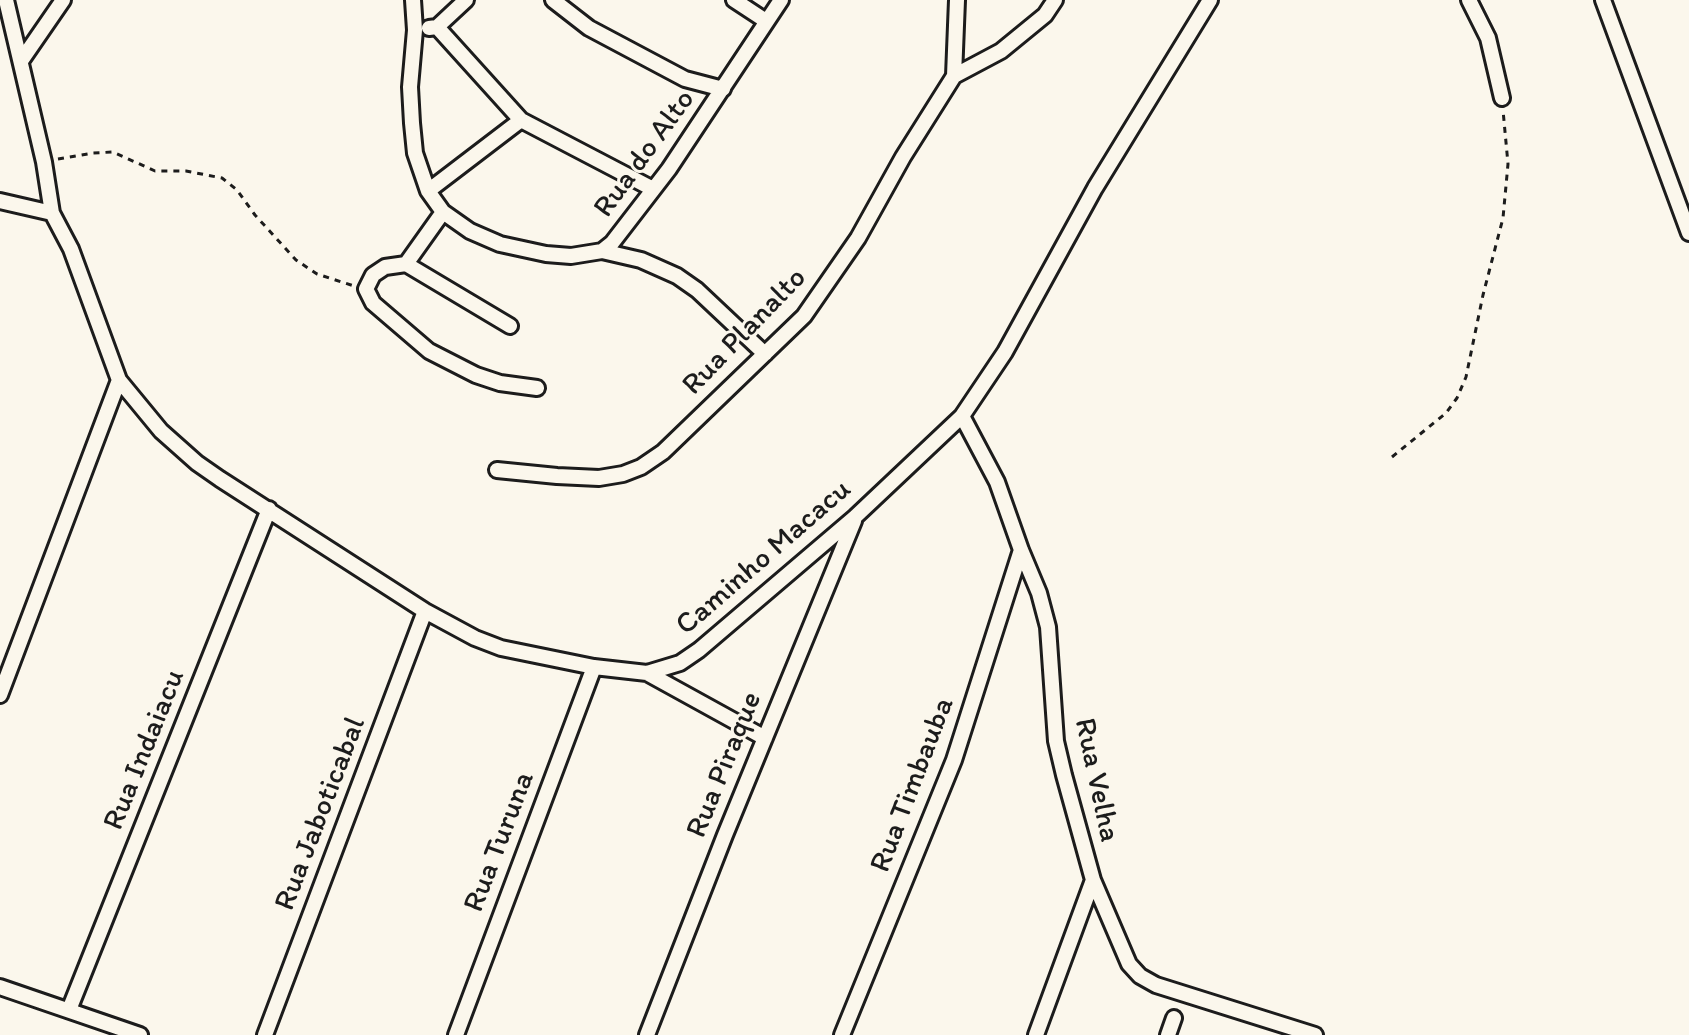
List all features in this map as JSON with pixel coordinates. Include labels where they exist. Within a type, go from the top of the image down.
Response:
[{"type":"street","name":"Caminho Macacu","points":[[6,0],[44,162],[52,213],[71,249],[119,380],[161,431],[197,463],[425,611],[475,638],[501,648],[594,667],[647,673],[680,663],[699,650],[855,517],[962,416],[1005,352],[1095,188],[1210,0]]},
{"type":"street","points":[[21,61],[63,0]]},
{"type":"street","name":"Rua do Alto","points":[[413,0],[412,123],[415,153],[428,191],[443,212],[470,231],[500,244],[571,256],[602,251],[612,243],[669,169],[781,0]]},
{"type":"street","points":[[415,30],[437,27],[466,0]]},
{"type":"street","points":[[553,0],[589,28],[685,79],[723,89]]},
{"type":"street","points":[[734,0],[766,21]]},
{"type":"street","name":"Rua Planalto","points":[[497,470],[599,478],[641,467],[663,452],[804,316],[858,238],[903,157],[954,76],[957,0]]},
{"type":"street","points":[[954,76],[1019,38],[1045,15],[1055,0]]},
{"type":"street","points":[[1469,0],[1488,38],[1502,98]]},
{"type":"street","points":[[1603,0],[1689,233]]},
{"type":"street","points":[[437,27],[521,120],[653,189]]},
{"type":"street","points":[[428,191],[521,120]]},
{"type":"street","points":[[0,201],[52,213]]},
{"type":"street","points":[[406,264],[443,212]]},
{"type":"street","points":[[602,251],[641,260],[677,276],[697,290],[765,354]]},
{"type":"street","points":[[510,326],[406,264],[385,267],[373,275],[366,289],[381,311],[429,351],[476,375],[500,383],[537,388]]},
{"type":"street","points":[[0,695],[119,380]]},
{"type":"street","name":"Rua Velha","points":[[962,416],[997,482],[1039,593],[1048,627],[1056,741],[1093,880],[1129,964],[1140,976],[1156,985],[1315,1035]]},
{"type":"street","name":"Rua Indaiacu","points":[[69,1010],[269,509]]},
{"type":"street","name":"Rua Piraque","points":[[647,1035],[855,517]]},
{"type":"street","name":"Rua Timbauba","points":[[842,1035],[954,760],[1021,550]]},
{"type":"street","name":"Rua Jaboticabal","points":[[265,1035],[425,611]]},
{"type":"street","name":"Rua Turuna","points":[[456,1035],[594,667]]},
{"type":"street","points":[[647,673],[765,738]]},
{"type":"street","points":[[1036,1035],[1093,880]]},
{"type":"street","points":[[0,987],[140,1035]]},
{"type":"street","points":[[1168,1035],[1174,1018]]},
{"type":"path","points":[[1392,457],[1446,413],[1466,377],[1503,218],[1508,164],[1502,98]]},
{"type":"path","points":[[44,162],[113,152],[155,171],[186,171],[222,178],[237,190],[296,260],[317,274],[366,289]]}]
